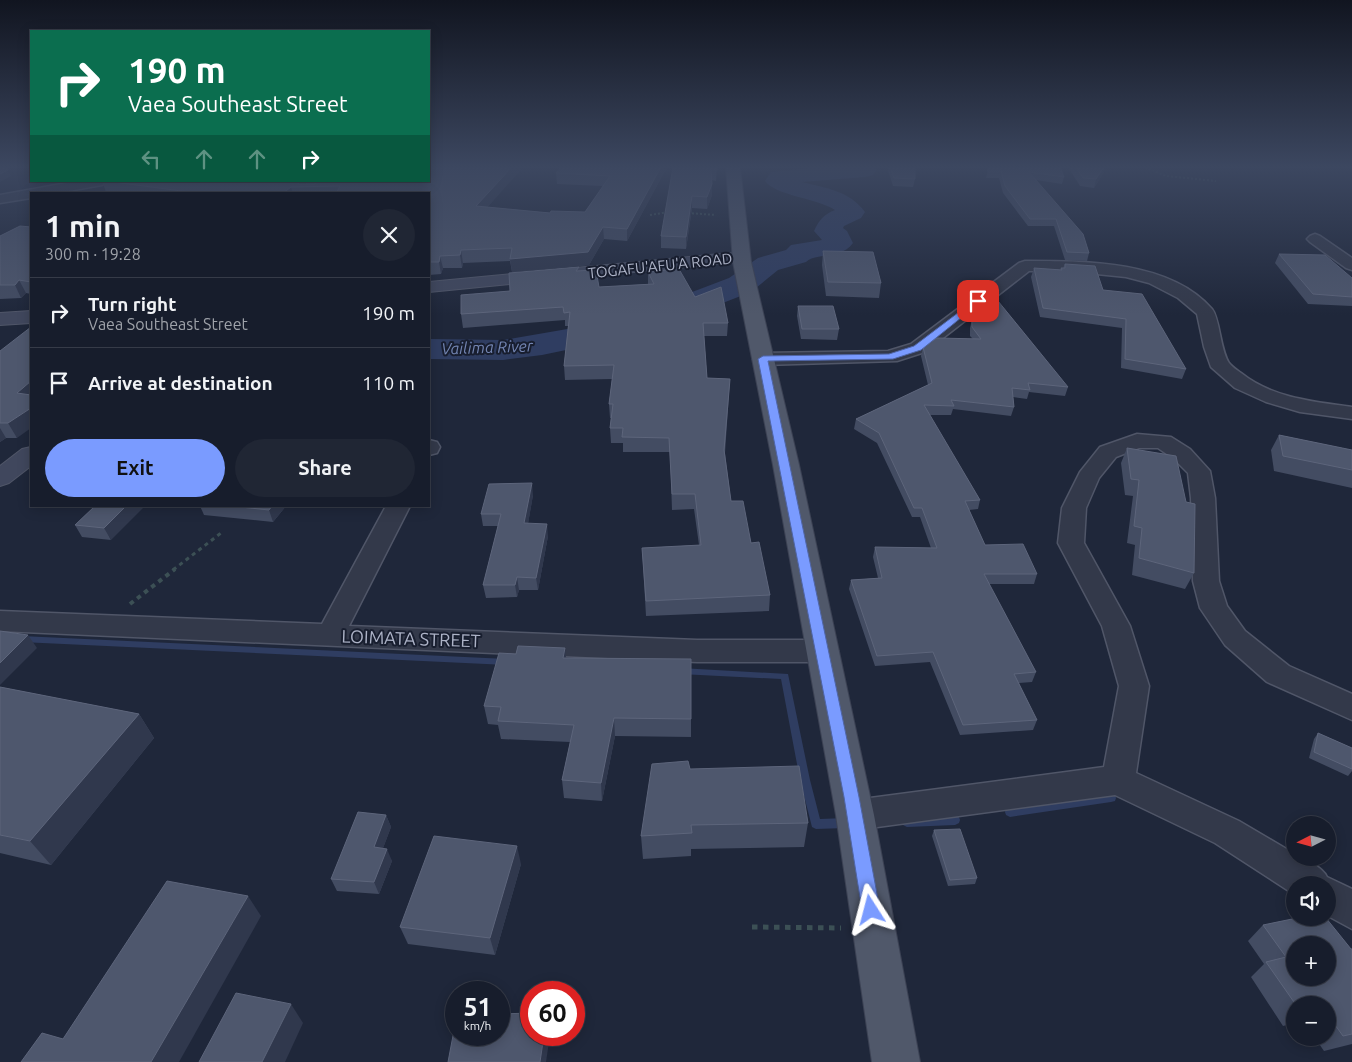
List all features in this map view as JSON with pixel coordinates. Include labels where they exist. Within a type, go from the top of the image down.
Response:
[{"type":"main road","points":[[737,217],[741,259],[750,305],[763,359],[855,815],[896,1062]]},
{"type":"main road","name":"TOGAFU'AFU'A ROAD","points":[[430,287],[741,259]]},
{"type":"main road","points":[[0,319],[30,317]]},
{"type":"main road","points":[[0,478],[30,455]]},
{"type":"street","points":[[1314,239],[1352,266]]},
{"type":"street","points":[[763,359],[890,357],[918,348],[1024,266],[1067,266],[1126,272],[1155,279],[1184,294],[1205,312],[1212,347],[1221,367],[1242,384],[1273,398],[1307,408],[1352,413]]},
{"type":"street","points":[[1118,780],[1134,686],[1116,626],[1071,543],[1074,508],[1088,477],[1108,452],[1137,441],[1163,442],[1182,454],[1199,471],[1203,498],[1206,581],[1214,608],[1235,638],[1278,674],[1352,708]]},
{"type":"street","points":[[330,635],[397,507]]},
{"type":"street","name":"LOIMATA STREET","points":[[0,621],[697,651],[823,652]]},
{"type":"street","points":[[855,815],[1118,780],[1227,832],[1298,876]]},
{"type":"street","points":[[1336,900],[1352,910]]},
{"type":"path","points":[[101,625],[221,533]]},
{"type":"path","points":[[752,926],[874,929]]},
{"type":"building","points":[[430,217],[634,217],[627,229],[603,227],[588,252],[510,259],[512,248],[461,250],[460,255],[440,256],[439,262],[430,262]]},
{"type":"building","points":[[664,217],[689,217],[686,237],[661,236]]},
{"type":"building","points":[[1028,217],[1068,217],[1083,234],[1089,253],[1067,252],[1056,219],[1030,219]]},
{"type":"building","points":[[20,226],[30,227],[30,282],[19,280],[15,285],[0,285],[0,236]]},
{"type":"building","points":[[823,251],[873,252],[881,283],[828,282]]},
{"type":"building","points":[[1279,254],[1325,255],[1352,278],[1352,297],[1313,294]]},
{"type":"building","points":[[1065,264],[1095,266],[1103,290],[1142,294],[1186,369],[1125,359],[1126,319],[1043,308],[1034,268],[1062,270],[1061,268],[1065,268]]},
{"type":"building","points":[[579,267],[576,271],[596,270],[599,287],[654,284],[648,272],[679,269],[695,297],[721,287],[728,323],[703,323],[707,378],[730,379],[724,450],[731,501],[743,501],[751,543],[759,542],[770,595],[646,601],[642,548],[701,545],[695,494],[672,494],[669,438],[622,437],[623,428],[610,428],[613,404],[609,404],[614,365],[564,366],[570,312],[564,313],[563,307],[461,314],[461,295],[510,291],[509,273]]},
{"type":"building","points":[[998,301],[1068,387],[1028,383],[1030,390],[1012,388],[1014,407],[951,400],[954,406],[924,405],[980,500],[965,501],[985,545],[1023,544],[1037,574],[984,574],[1036,672],[1014,674],[1037,720],[963,725],[933,652],[877,656],[851,580],[882,578],[875,547],[937,548],[922,508],[914,508],[879,433],[856,419],[932,383],[923,347],[937,338],[981,339],[972,327],[972,319]]},
{"type":"building","points":[[798,306],[833,306],[839,329],[802,329]]},
{"type":"building","points":[[30,328],[30,382],[17,393],[30,395],[30,409],[8,423],[0,423],[0,351]]},
{"type":"building","points":[[1279,435],[1352,450],[1352,470],[1283,456]]},
{"type":"building","points":[[1127,448],[1176,456],[1186,502],[1195,504],[1194,573],[1139,558],[1142,528],[1134,526],[1139,480],[1131,479]]},
{"type":"building","points":[[532,483],[524,523],[547,524],[536,578],[517,577],[515,585],[483,585],[501,514],[481,514],[489,484]]},
{"type":"building","points":[[94,507],[125,507],[104,528],[75,525]]},
{"type":"building","points":[[240,507],[271,507],[269,510]]},
{"type":"building","points":[[0,631],[28,635],[0,663]]},
{"type":"building","points":[[518,646],[565,648],[563,658],[691,659],[691,719],[614,718],[601,783],[562,780],[574,725],[498,721],[501,707],[484,706],[499,653],[516,654]]},
{"type":"building","points":[[0,687],[139,714],[30,841],[0,835]]},
{"type":"building","points":[[1318,733],[1352,748],[1352,769],[1314,752]]},
{"type":"building","points":[[688,761],[690,769],[799,766],[808,823],[691,825],[692,833],[641,836],[652,764]]},
{"type":"building","points":[[358,812],[386,815],[374,847],[387,849],[374,882],[331,879]]},
{"type":"building","points":[[960,829],[977,878],[950,880],[934,830]]},
{"type":"building","points":[[434,836],[517,846],[490,938],[400,927]]},
{"type":"building","points":[[167,881],[248,896],[151,1062],[21,1062],[42,1033],[63,1039]]},
{"type":"building","points":[[1286,920],[1286,926],[1332,926],[1352,949],[1352,1034],[1343,1036],[1336,1026],[1336,996],[1290,996],[1266,962],[1286,957],[1263,925]]},
{"type":"building","points":[[236,993],[291,1004],[262,1062],[199,1062]]},
{"type":"building","points":[[520,1013],[520,1046],[542,1046],[540,1062],[448,1062],[451,1046],[510,1046],[510,1014]]},
{"type":"waterway","name":"Vailima River","points":[[430,349],[503,350],[542,345],[583,337],[662,315],[740,285],[768,264],[796,256],[801,251],[823,249],[839,243],[837,237],[828,231],[832,221],[842,217]]},
{"type":"waterway","points":[[21,639],[507,662]]},
{"type":"waterway","points":[[680,671],[785,676],[805,780],[816,824],[846,823]]},
{"type":"waterway","points":[[1010,812],[1111,798]]},
{"type":"waterway","points":[[907,822],[955,820]]},
{"type":"route","points":[[871,910],[852,797],[763,359],[890,357],[918,348],[978,301]]}]
